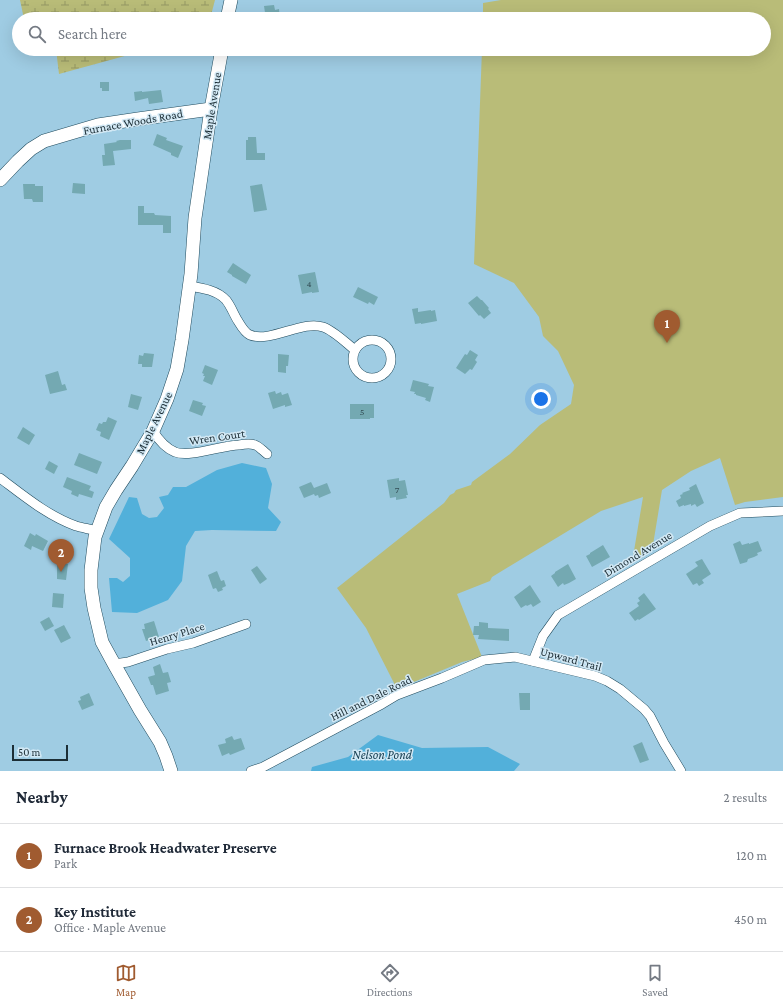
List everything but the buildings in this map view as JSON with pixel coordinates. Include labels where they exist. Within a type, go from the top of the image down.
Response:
[{"type":"street","points":[[228,12],[230,0]]},
{"type":"street","name":"Maple Avenue","points":[[171,771],[160,742],[140,710],[102,642],[94,608],[91,588],[91,570],[94,537],[106,507],[153,431],[168,399],[176,369],[190,286],[195,218],[211,109],[221,56]]},
{"type":"street","name":"Furnace Woods Road","points":[[0,180],[31,149],[44,141],[98,126],[211,109]]},
{"type":"street","points":[[190,286],[212,291],[226,300],[244,330],[249,334],[264,336],[316,325],[324,327],[356,350]]},
{"type":"street","points":[[369,340],[380,341],[385,344],[390,352],[390,366],[383,375],[377,378],[364,376],[355,368],[353,362],[353,356],[356,350],[359,345],[369,340]]},
{"type":"street","name":"Wren Court","points":[[153,431],[158,439],[174,452],[187,453],[235,445],[253,444],[257,445],[267,454]]},
{"type":"street","points":[[0,478],[35,504],[59,518],[76,526],[97,531]]},
{"type":"street","name":"Dimond Avenue","points":[[531,660],[543,636],[558,615],[710,526],[740,513],[783,511]]},
{"type":"street","name":"Henry Place","points":[[114,664],[128,662],[167,649],[193,643],[246,624]]},
{"type":"street","name":"Hill and Dale Road","points":[[251,771],[264,767],[397,696],[484,660],[515,657],[531,660]]},
{"type":"street","name":"Upward Trail","points":[[531,660],[595,676],[620,689],[650,716],[681,771]]},
{"type":"green space","points":[[20,0],[215,0],[212,12],[23,12]]},
{"type":"green space","points":[[501,0],[783,0],[783,497],[745,502],[735,505],[720,458],[691,471],[662,490],[652,551],[632,563],[643,497],[601,511],[492,577],[490,581],[457,594],[482,657],[462,662],[397,689],[366,628],[337,588],[444,503],[456,490],[471,485],[472,482],[510,454],[540,425],[571,404],[574,385],[558,351],[543,336],[539,317],[514,283],[474,264],[482,56],[771,56],[771,12],[483,12],[483,3]]},
{"type":"green space","points":[[57,56],[125,56],[59,74]]},
{"type":"water","points":[[242,463],[266,468],[272,484],[268,508],[281,522],[276,531],[195,531],[186,546],[182,581],[168,600],[137,613],[112,612],[109,578],[117,578],[123,582],[130,576],[130,558],[109,539],[129,497],[137,498],[142,514],[149,518],[157,517],[164,508],[159,497],[168,495],[173,487],[186,487],[217,470]]},
{"type":"water","name":"Nelson Pond","points":[[378,735],[422,748],[488,747],[520,764],[514,771],[311,771],[312,767],[348,757]]},
{"type":"place","name":"Furnace Brook Headwater Preserve","points":[[667,343]]},
{"type":"place","name":"Key Institute","points":[[61,572]]}]
